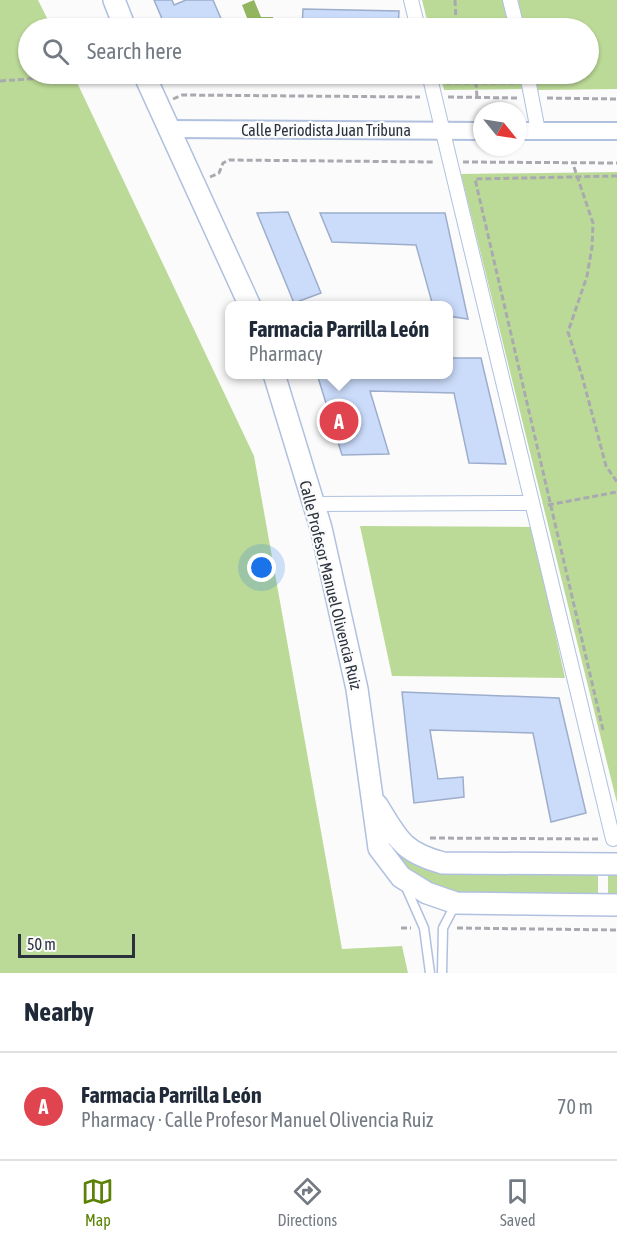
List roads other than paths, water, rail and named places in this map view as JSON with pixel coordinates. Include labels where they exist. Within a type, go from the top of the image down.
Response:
[{"type":"street","points":[[114,0],[121,18]]},
{"type":"street","points":[[411,0],[416,18]]},
{"type":"street","points":[[510,0],[514,18]]},
{"type":"street","points":[[149,84],[248,301]]},
{"type":"street","points":[[432,84],[613,839]]},
{"type":"street","points":[[530,84],[538,131]]},
{"type":"street","name":"Calle Periodista Juan Tribuna","points":[[170,129],[473,130]]},
{"type":"street","points":[[527,131],[617,131]]},
{"type":"street","name":"Calle Profesor Manuel Olivencia Ruiz","points":[[275,379],[321,528],[357,689],[380,848],[401,877]]},
{"type":"street","points":[[314,504],[532,506]]},
{"type":"street","points":[[374,799],[399,840],[421,857],[443,863],[617,864]]},
{"type":"street","points":[[401,877],[427,893],[456,903],[617,905]]},
{"type":"lane","points":[[401,877],[424,928],[430,973]]},
{"type":"lane","points":[[442,973],[443,928],[456,903]]},
{"type":"place","name":"Farmacia Parrilla León","points":[[339,421]]}]
